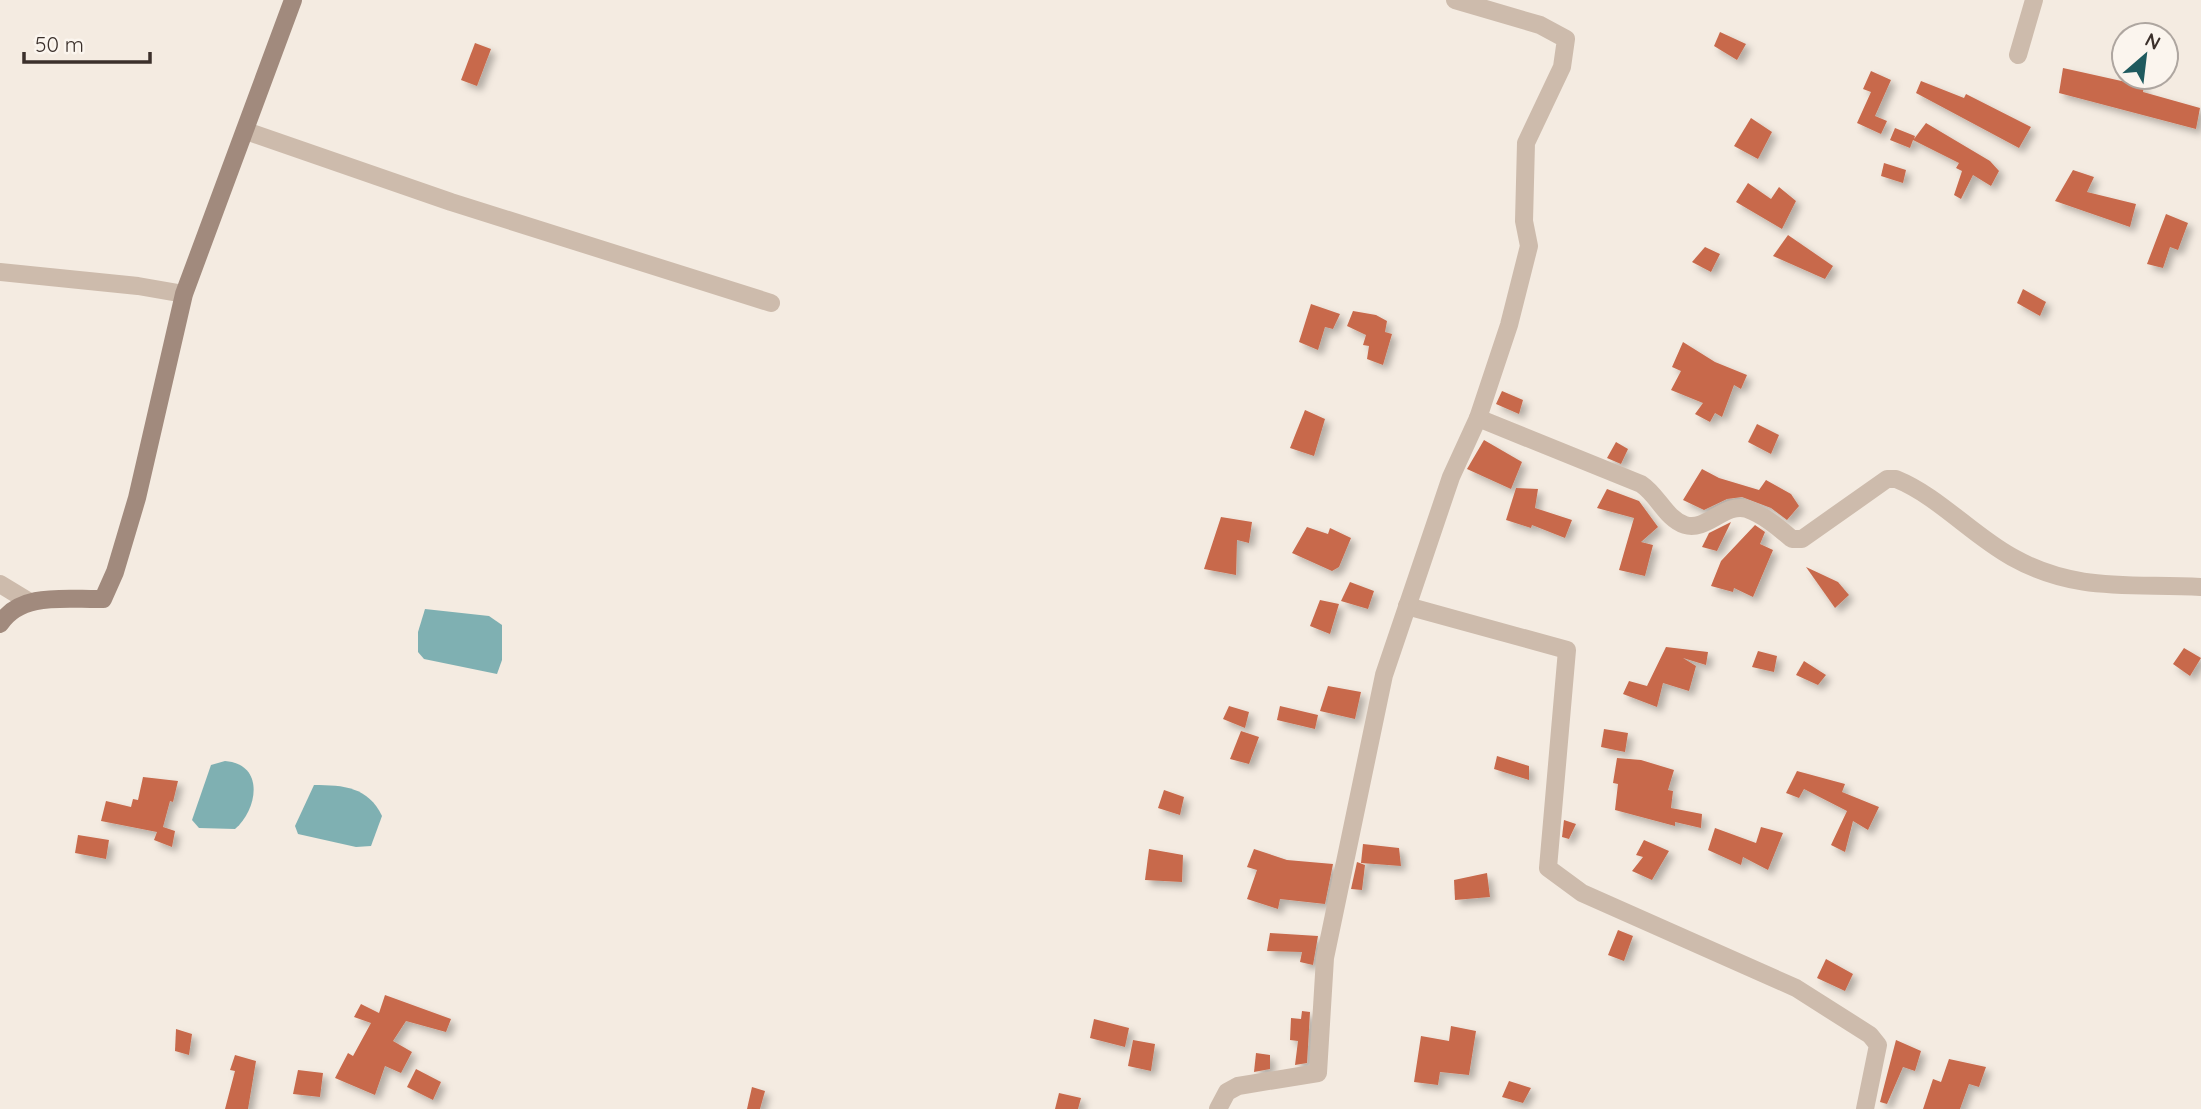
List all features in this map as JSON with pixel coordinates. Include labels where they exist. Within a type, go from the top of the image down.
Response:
[{"type":"main road","points":[[0,624],[7,613],[28,601],[103,599],[115,572],[137,498],[184,295],[293,0]]},
{"type":"street","points":[[1218,1109],[1227,1092],[1238,1086],[1318,1073],[1325,958],[1384,675],[1451,477],[1478,418],[1509,325],[1529,246],[1524,221],[1526,143],[1562,66],[1566,39],[1540,25],[1455,0]]},
{"type":"street","points":[[2018,55],[2034,0]]},
{"type":"street","points":[[246,131],[464,206],[771,303]]},
{"type":"street","points":[[0,272],[138,286],[184,295]]},
{"type":"street","points":[[1478,418],[1642,484],[1659,499],[1673,519],[1686,526],[1697,526],[1727,512],[1745,509],[1772,523],[1793,539],[1802,538],[1887,479],[1896,479],[2012,557],[2065,579],[2101,586],[2201,587]]},
{"type":"street","points":[[0,584],[28,601]]},
{"type":"street","points":[[1407,606],[1567,650],[1548,868],[1582,893],[1796,988],[1870,1035],[1878,1045],[1878,1053],[1865,1109]]},
{"type":"water","points":[[425,609],[489,616],[502,625],[502,660],[497,674],[424,659],[418,652],[418,632]]},
{"type":"water","points":[[225,761],[238,764],[247,770],[252,779],[254,789],[249,810],[235,829],[199,828],[192,820],[211,765]]},
{"type":"water","points":[[314,785],[345,787],[370,799],[382,816],[371,846],[356,847],[298,834],[295,826]]},
{"type":"building","points":[[1720,32],[1746,44],[1737,60],[1714,46]]},
{"type":"building","points":[[475,43],[491,49],[477,86],[461,80]]},
{"type":"building","points":[[2063,68],[2110,78],[2110,91],[2143,91],[2200,108],[2196,129],[2059,93]]},
{"type":"building","points":[[1871,71],[1891,80],[1875,116],[1887,121],[1881,134],[1857,123],[1871,92],[1863,89]]},
{"type":"building","points":[[1921,81],[1964,98],[1966,94],[2031,127],[2019,148],[1916,93]]},
{"type":"building","points":[[1751,118],[1772,132],[1758,159],[1734,146]]},
{"type":"building","points":[[1926,123],[1990,161],[1999,171],[1991,186],[1973,175],[1961,199],[1954,195],[1962,171],[1956,168],[1959,163],[1913,140],[1910,148],[1890,140],[1895,128],[1915,136],[1914,139]]},
{"type":"building","points":[[1884,163],[1906,170],[1903,183],[1881,176]]},
{"type":"building","points":[[2073,170],[2094,177],[2087,192],[2136,204],[2130,227],[2055,201]]},
{"type":"building","points":[[1748,183],[1771,199],[1779,187],[1796,201],[1782,229],[1736,202]]},
{"type":"building","points":[[2166,214],[2188,223],[2178,250],[2170,247],[2163,268],[2147,264]]},
{"type":"building","points":[[1788,235],[1833,266],[1825,279],[1773,256]]},
{"type":"building","points":[[1705,247],[1720,254],[1711,272],[1692,262]]},
{"type":"building","points":[[2023,289],[2046,302],[2040,316],[2017,303]]},
{"type":"building","points":[[1311,304],[1340,314],[1333,329],[1325,327],[1318,350],[1299,342]]},
{"type":"building","points":[[1353,311],[1376,315],[1387,321],[1385,332],[1392,334],[1383,365],[1367,359],[1369,346],[1363,345],[1366,335],[1347,326]]},
{"type":"building","points":[[1683,342],[1715,362],[1747,375],[1741,389],[1734,385],[1722,417],[1715,413],[1710,422],[1695,414],[1703,403],[1671,390],[1681,371],[1672,367]]},
{"type":"building","points":[[1502,391],[1523,400],[1519,414],[1496,404]]},
{"type":"building","points":[[1305,410],[1325,419],[1314,456],[1290,448]]},
{"type":"building","points":[[1757,424],[1779,435],[1771,454],[1748,442]]},
{"type":"building","points":[[1484,440],[1522,462],[1511,489],[1467,469]]},
{"type":"building","points":[[1616,442],[1628,449],[1621,464],[1607,458]]},
{"type":"building","points":[[1702,469],[1719,478],[1759,490],[1766,480],[1791,494],[1799,506],[1787,520],[1771,508],[1742,497],[1727,499],[1704,510],[1683,500]]},
{"type":"building","points":[[1516,488],[1538,489],[1535,508],[1572,520],[1565,538],[1532,525],[1531,528],[1506,520]]},
{"type":"building","points":[[1607,489],[1639,501],[1658,527],[1641,542],[1653,545],[1645,576],[1619,570],[1634,518],[1597,508]]},
{"type":"building","points":[[1221,517],[1252,522],[1249,543],[1237,540],[1236,575],[1204,569]]},
{"type":"building","points":[[1731,522],[1717,551],[1702,547],[1709,533]]},
{"type":"building","points":[[1755,525],[1765,532],[1760,544],[1773,550],[1753,597],[1734,588],[1733,592],[1711,586],[1721,561]]},
{"type":"building","points":[[1307,527],[1328,534],[1330,528],[1351,538],[1339,567],[1332,571],[1292,553]]},
{"type":"building","points":[[1806,567],[1838,582],[1849,595],[1835,608]]},
{"type":"building","points":[[1350,582],[1374,591],[1368,609],[1341,601]]},
{"type":"building","points":[[1320,600],[1339,604],[1330,634],[1310,626]]},
{"type":"building","points":[[1666,647],[1708,652],[1706,665],[1683,658],[1696,666],[1689,691],[1663,683],[1657,707],[1623,694],[1629,681],[1647,686]]},
{"type":"building","points":[[2184,648],[2201,658],[2190,676],[2173,664]]},
{"type":"building","points":[[1758,651],[1777,656],[1774,672],[1752,667]]},
{"type":"building","points":[[1804,661],[1826,675],[1818,685],[1796,675]]},
{"type":"building","points":[[1328,686],[1361,692],[1355,719],[1320,711]]},
{"type":"building","points":[[1229,706],[1249,712],[1245,728],[1223,719]]},
{"type":"building","points":[[1280,706],[1318,715],[1315,729],[1277,720]]},
{"type":"building","points":[[1604,729],[1628,733],[1625,752],[1601,747]]},
{"type":"building","points":[[1241,731],[1259,737],[1249,764],[1230,759]]},
{"type":"building","points":[[1497,756],[1529,766],[1529,780],[1494,769]]},
{"type":"building","points":[[1617,758],[1641,760],[1674,770],[1668,790],[1673,791],[1671,808],[1702,814],[1701,828],[1675,822],[1675,826],[1615,810],[1618,784],[1613,783]]},
{"type":"building","points":[[1797,771],[1845,784],[1842,792],[1879,807],[1868,830],[1853,821],[1845,852],[1831,845],[1847,811],[1804,789],[1799,798],[1786,793]]},
{"type":"building","points":[[143,777],[178,781],[163,827],[175,831],[172,847],[154,840],[157,832],[101,821],[106,801],[131,807],[133,799],[138,800]]},
{"type":"building","points":[[1164,790],[1184,797],[1180,815],[1158,808]]},
{"type":"building","points":[[1564,820],[1576,824],[1569,839],[1562,837]]},
{"type":"building","points":[[1761,827],[1783,833],[1768,870],[1743,857],[1741,865],[1708,850],[1715,828],[1756,843]]},
{"type":"building","points":[[78,835],[109,840],[106,859],[75,853]]},
{"type":"building","points":[[1644,840],[1669,851],[1652,880],[1632,871],[1643,857],[1636,855]]},
{"type":"building","points":[[1363,844],[1399,848],[1401,866],[1361,863]]},
{"type":"building","points":[[1149,849],[1183,855],[1182,882],[1145,880]]},
{"type":"building","points":[[1254,849],[1287,860],[1333,864],[1325,904],[1280,899],[1278,909],[1247,899],[1257,870],[1247,867]]},
{"type":"building","points":[[1357,862],[1365,865],[1362,890],[1351,889]]},
{"type":"building","points":[[1487,873],[1490,897],[1455,900],[1454,880]]},
{"type":"building","points":[[1618,930],[1633,936],[1624,961],[1608,955]]},
{"type":"building","points":[[1270,933],[1318,936],[1313,965],[1300,962],[1302,952],[1267,951]]},
{"type":"building","points":[[1826,959],[1853,974],[1845,991],[1817,978]]},
{"type":"building","points":[[385,995],[451,1019],[446,1032],[406,1021],[393,1041],[412,1052],[401,1073],[385,1066],[375,1095],[335,1078],[348,1053],[353,1056],[371,1023],[354,1017],[361,1004],[379,1013]]},
{"type":"building","points":[[1302,1011],[1310,1012],[1307,1063],[1295,1065],[1298,1041],[1290,1040],[1291,1018],[1301,1019]]},
{"type":"building","points":[[1094,1019],[1129,1028],[1125,1047],[1090,1038]]},
{"type":"building","points":[[1451,1026],[1476,1031],[1469,1075],[1440,1072],[1438,1085],[1414,1082],[1421,1036],[1449,1041]]},
{"type":"building","points":[[176,1029],[192,1034],[189,1055],[175,1051]]},
{"type":"building","points":[[1133,1040],[1155,1044],[1151,1071],[1128,1066]]},
{"type":"building","points":[[1896,1040],[1921,1051],[1915,1071],[1903,1067],[1887,1104],[1880,1102]]},
{"type":"building","points":[[1256,1053],[1270,1055],[1270,1069],[1254,1072]]},
{"type":"building","points":[[235,1055],[256,1061],[248,1109],[225,1109],[235,1071],[230,1070]]},
{"type":"building","points":[[1949,1059],[1986,1067],[1979,1087],[1969,1084],[1960,1109],[1923,1109],[1933,1079],[1941,1082]]},
{"type":"building","points":[[416,1069],[441,1082],[433,1100],[407,1087]]},
{"type":"building","points":[[298,1070],[323,1073],[320,1097],[293,1094]]},
{"type":"building","points":[[1509,1081],[1531,1088],[1523,1103],[1502,1097]]},
{"type":"building","points":[[752,1087],[765,1091],[760,1109],[747,1109]]},
{"type":"building","points":[[1059,1093],[1081,1098],[1078,1109],[1055,1109]]}]
